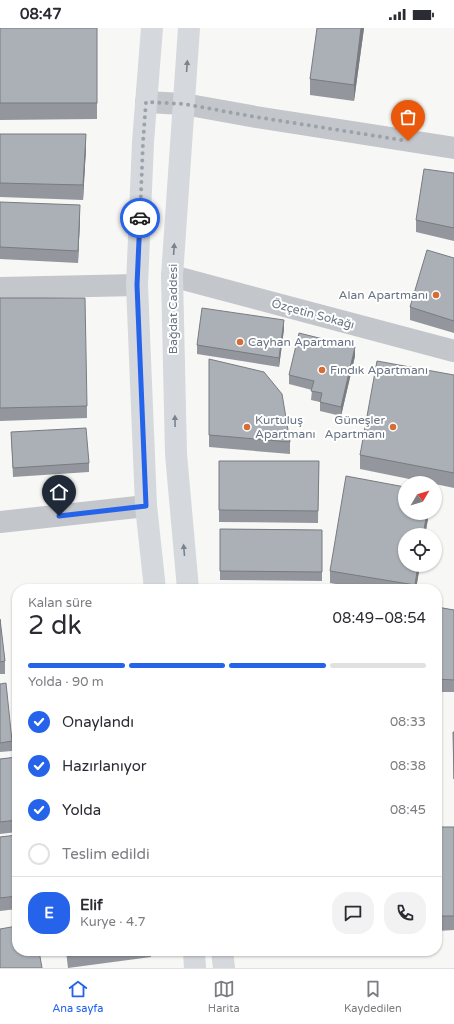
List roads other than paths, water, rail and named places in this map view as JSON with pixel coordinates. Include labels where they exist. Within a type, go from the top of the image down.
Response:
[{"type":"main road","points":[[152,28],[143,142],[137,285],[146,506],[154,584]]},
{"type":"main road","name":"Bağdat Caddesi","points":[[188,584],[176,454],[172,276],[189,28]]},
{"type":"main road","points":[[194,956],[195,968]]},
{"type":"main road","points":[[223,956],[224,968]]},
{"type":"street","points":[[146,102],[184,104],[256,117],[454,148]]},
{"type":"street","name":"Özçetin Sokağı","points":[[172,276],[454,351]]},
{"type":"street","points":[[0,288],[137,285]]},
{"type":"street","points":[[0,522],[146,506]]},
{"type":"place","name":"Alan Apartmanı","points":[[436,295]]},
{"type":"place","name":"Cayhan Apartmanı","points":[[240,342]]},
{"type":"place","name":"Fındık Apartmanı","points":[[322,370]]},
{"type":"place","name":"Kurtuluş Apartmanı","points":[[247,427]]},
{"type":"place","name":"Güneşler Apartmanı","points":[[393,427]]}]
